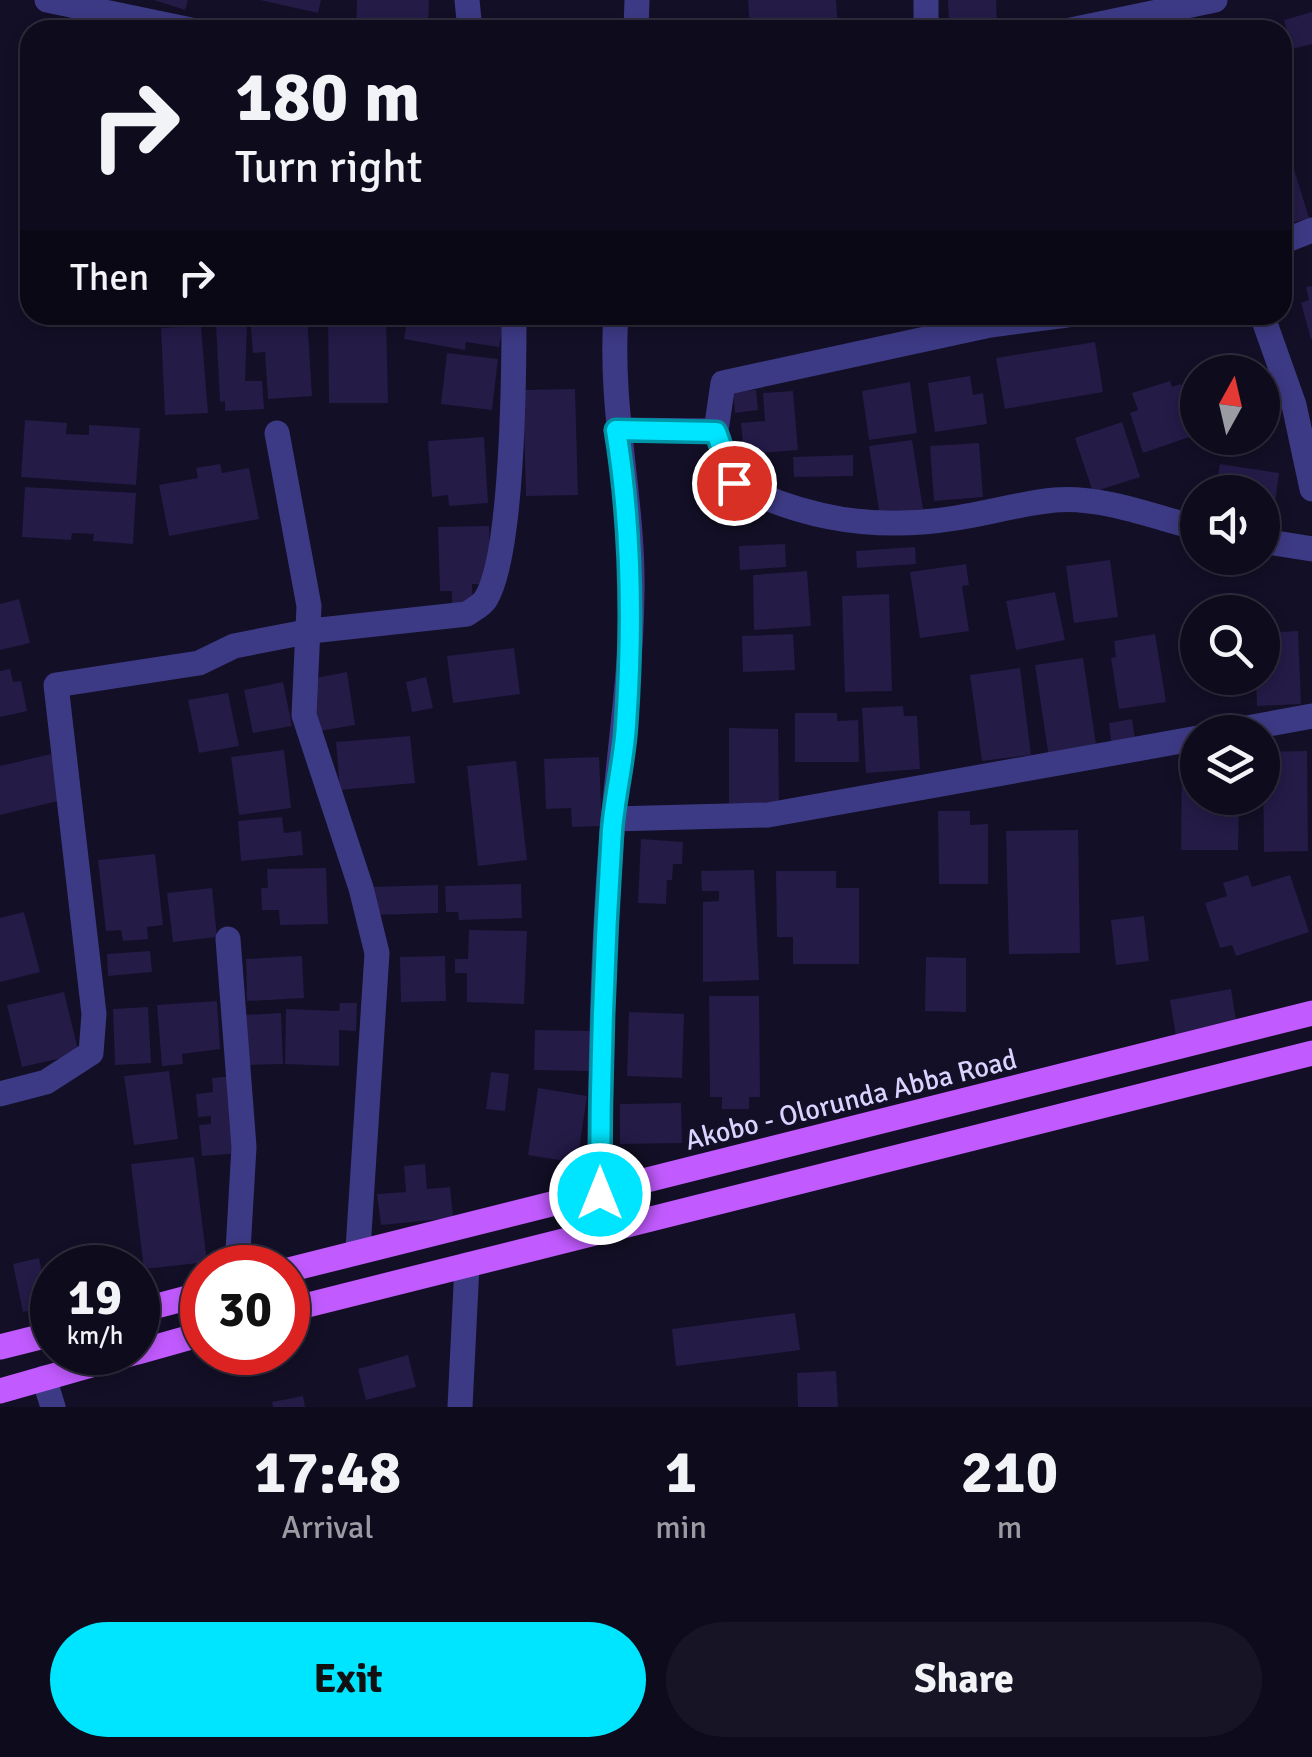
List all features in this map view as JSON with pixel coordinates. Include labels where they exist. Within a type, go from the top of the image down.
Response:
[{"type":"main road","name":"Akobo - Olorunda Abba Road","points":[[310,1263],[1312,1013]]},
{"type":"main road","points":[[310,1304],[1312,1053]]},
{"type":"main road","points":[[0,1347],[30,1340]]},
{"type":"main road","points":[[0,1391],[55,1375]]},
{"type":"street","points":[[47,0],[138,20]]},
{"type":"street","points":[[1118,20],[1214,0]]},
{"type":"street","points":[[0,1094],[46,1082],[91,1053],[94,1014],[56,684],[199,663],[234,646],[311,631],[466,614],[484,602],[495,573],[506,505],[514,325]]},
{"type":"street","points":[[600,1194],[601,994],[613,819],[626,730],[632,592],[627,498],[616,430],[616,325]]},
{"type":"street","points":[[967,325],[723,383],[716,432],[734,483],[777,506],[860,525],[952,519],[1058,500],[1127,509],[1180,523]]},
{"type":"street","points":[[1266,325],[1294,406],[1312,489]]},
{"type":"street","points":[[616,430],[716,432]]},
{"type":"street","points":[[277,433],[311,631],[304,668],[304,715],[361,888],[377,953],[358,1249]]},
{"type":"street","points":[[1280,544],[1312,550]]},
{"type":"street","points":[[1280,722],[1312,716]]},
{"type":"street","points":[[613,819],[768,815],[1180,741]]},
{"type":"street","points":[[228,940],[244,1146],[238,1245]]},
{"type":"street","points":[[460,1407],[467,1265]]},
{"type":"street","points":[[44,1378],[53,1407]]},
{"type":"building","points":[[154,0],[188,0],[185,10]]},
{"type":"building","points":[[260,0],[321,0],[318,13]]},
{"type":"building","points":[[357,0],[429,0],[428,20],[356,20]]},
{"type":"building","points":[[748,0],[836,0],[837,20],[749,20]]},
{"type":"building","points":[[948,0],[996,0],[997,20],[949,20]]},
{"type":"building","points":[[1312,12],[1312,44],[1292,49],[1292,20],[1284,20]]},
{"type":"building","points":[[1292,163],[1309,218],[1292,223]]},
{"type":"building","points":[[1312,286],[1311,339],[1301,303],[1309,300],[1306,287]]},
{"type":"building","points":[[216,325],[247,325],[245,381],[262,381],[264,409],[225,411],[225,401],[220,402]]},
{"type":"building","points":[[251,325],[308,325],[312,396],[268,399],[265,352],[253,353]]},
{"type":"building","points":[[328,325],[386,325],[388,403],[329,403]]},
{"type":"building","points":[[406,325],[503,325],[499,347],[466,342],[465,350],[404,339]]},
{"type":"building","points":[[201,326],[208,413],[165,415],[161,328]]},
{"type":"building","points":[[1095,342],[1103,392],[1005,409],[996,358]]},
{"type":"building","points":[[447,353],[498,359],[492,410],[441,404]]},
{"type":"building","points":[[970,376],[973,395],[983,393],[987,424],[935,432],[928,383]]},
{"type":"building","points":[[1170,381],[1172,387],[1180,384],[1180,440],[1143,453],[1130,413],[1138,410],[1132,393]]},
{"type":"building","points":[[910,382],[917,433],[869,440],[862,391]]},
{"type":"building","points":[[575,389],[578,495],[526,496],[523,390]]},
{"type":"building","points":[[756,390],[758,410],[735,413],[733,392]]},
{"type":"building","points":[[793,391],[798,450],[744,454],[741,423],[765,421],[763,393]]},
{"type":"building","points":[[25,420],[67,423],[66,434],[89,435],[89,425],[140,428],[136,485],[21,477]]},
{"type":"building","points":[[1122,422],[1140,477],[1093,492],[1075,438]]},
{"type":"building","points":[[484,437],[488,503],[449,506],[448,495],[432,497],[428,441]]},
{"type":"building","points":[[912,440],[923,509],[880,516],[869,446]]},
{"type":"building","points":[[979,443],[983,497],[934,501],[930,446]]},
{"type":"building","points":[[853,455],[853,476],[794,477],[793,457]]},
{"type":"building","points":[[220,464],[222,473],[249,468],[259,519],[169,536],[159,485],[198,478],[196,468]]},
{"type":"building","points":[[1220,464],[1279,473],[1279,475],[1218,475]]},
{"type":"building","points":[[25,487],[136,493],[133,544],[93,541],[94,534],[72,533],[71,540],[22,537]]},
{"type":"building","points":[[489,526],[491,584],[472,584],[473,607],[452,607],[452,591],[440,591],[438,527]]},
{"type":"building","points":[[785,544],[786,567],[740,570],[739,546]]},
{"type":"building","points":[[915,547],[916,564],[857,568],[856,551]]},
{"type":"building","points":[[1110,560],[1118,617],[1074,623],[1066,566]]},
{"type":"building","points":[[966,564],[969,585],[962,586],[969,631],[920,638],[910,572]]},
{"type":"building","points":[[807,571],[811,626],[754,630],[753,575]]},
{"type":"building","points":[[1055,592],[1065,640],[1016,650],[1006,601]]},
{"type":"building","points":[[889,594],[892,691],[845,692],[842,596]]},
{"type":"building","points":[[19,599],[30,643],[0,650],[0,604]]},
{"type":"building","points":[[1298,631],[1301,704],[1257,706],[1257,695],[1280,695],[1280,632]]},
{"type":"building","points":[[793,634],[795,670],[743,672],[742,636]]},
{"type":"building","points":[[1155,634],[1166,702],[1119,709],[1111,658],[1116,657],[1114,641]]},
{"type":"building","points":[[514,648],[520,694],[453,703],[447,656]]},
{"type":"building","points":[[1083,658],[1097,751],[1049,758],[1035,665]]},
{"type":"building","points":[[1020,668],[1031,755],[982,761],[970,675]]},
{"type":"building","points":[[10,669],[13,682],[21,681],[27,711],[0,717],[0,671]]},
{"type":"building","points":[[347,672],[355,725],[319,731],[310,679]]},
{"type":"building","points":[[426,677],[433,708],[412,712],[406,682]]},
{"type":"building","points":[[283,682],[292,726],[253,733],[244,690]]},
{"type":"building","points":[[228,693],[239,746],[199,753],[188,700]]},
{"type":"building","points":[[903,706],[904,716],[917,716],[920,769],[866,773],[862,708]]},
{"type":"building","points":[[795,713],[837,713],[837,721],[858,720],[859,762],[795,762]]},
{"type":"building","points":[[1132,719],[1136,746],[1112,749],[1109,723]]},
{"type":"building","points":[[729,728],[778,729],[779,803],[729,803]]},
{"type":"building","points":[[410,736],[415,783],[340,790],[336,742]]},
{"type":"building","points":[[284,750],[291,808],[239,815],[231,757]]},
{"type":"building","points":[[1307,751],[1308,851],[1264,852],[1264,815],[1280,815],[1280,752]]},
{"type":"building","points":[[51,754],[62,800],[0,815],[0,766]]},
{"type":"building","points":[[599,757],[602,826],[572,827],[571,808],[546,809],[544,759]]},
{"type":"building","points":[[516,761],[527,860],[478,866],[467,766]]},
{"type":"building","points":[[938,811],[970,811],[970,825],[988,824],[988,884],[939,884]]},
{"type":"building","points":[[1181,815],[1239,815],[1238,850],[1181,850]]},
{"type":"building","points":[[282,817],[284,833],[301,831],[303,855],[241,861],[238,821]]},
{"type":"building","points":[[1078,830],[1080,953],[1009,954],[1006,831]]},
{"type":"building","points":[[641,839],[683,842],[682,864],[673,864],[672,880],[667,880],[666,904],[638,903]]},
{"type":"building","points":[[155,854],[163,925],[147,927],[148,939],[123,941],[121,930],[106,931],[98,860]]},
{"type":"building","points":[[326,868],[328,924],[280,925],[279,910],[262,910],[261,888],[268,888],[267,869]]},
{"type":"building","points":[[754,870],[759,980],[703,982],[703,902],[719,901],[719,891],[702,891],[701,871]]},
{"type":"building","points":[[776,871],[836,871],[836,888],[859,888],[859,964],[793,964],[793,937],[777,937]]},
{"type":"building","points":[[1248,875],[1252,887],[1290,875],[1309,932],[1236,956],[1232,945],[1220,948],[1205,903],[1227,896],[1223,883]]},
{"type":"building","points":[[521,884],[522,918],[459,920],[458,912],[446,912],[445,886]]},
{"type":"building","points":[[438,885],[438,913],[374,915],[373,887]]},
{"type":"building","points":[[212,888],[217,937],[173,942],[167,893]]},
{"type":"building","points":[[24,912],[40,972],[0,982],[0,918]]},
{"type":"building","points":[[1144,916],[1149,961],[1116,965],[1111,920]]},
{"type":"building","points":[[469,930],[527,931],[524,1004],[467,1002],[467,973],[455,973],[455,959],[468,959]]},
{"type":"building","points":[[150,951],[152,972],[108,976],[107,954]]},
{"type":"building","points":[[302,956],[304,998],[247,1001],[246,959]]},
{"type":"building","points":[[445,956],[446,1001],[401,1002],[400,957]]},
{"type":"building","points":[[926,957],[966,958],[966,1012],[925,1011]]},
{"type":"building","points":[[1231,989],[1237,1027],[1176,1037],[1170,1000]]},
{"type":"building","points":[[64,992],[79,1054],[22,1067],[7,1005]]},
{"type":"building","points":[[709,996],[759,996],[760,1097],[749,1097],[749,1109],[722,1109],[722,1097],[710,1097]]},
{"type":"building","points":[[217,1001],[220,1049],[182,1054],[183,1064],[162,1066],[157,1005]]},
{"type":"building","points":[[340,1003],[357,1003],[356,1031],[339,1030],[339,1066],[285,1064],[286,1009],[339,1011]]},
{"type":"building","points":[[148,1007],[151,1063],[115,1065],[113,1009]]},
{"type":"building","points":[[629,1012],[684,1014],[682,1078],[627,1076]]},
{"type":"building","points":[[281,1013],[283,1064],[246,1065],[244,1015]]},
{"type":"building","points":[[535,1030],[590,1031],[589,1071],[534,1070]]},
{"type":"building","points":[[169,1071],[178,1139],[134,1145],[124,1076]]},
{"type":"building","points":[[491,1072],[509,1074],[505,1111],[486,1109]]},
{"type":"building","points":[[234,1076],[241,1153],[202,1156],[199,1125],[211,1124],[211,1116],[198,1117],[196,1094],[213,1092],[212,1078]]},
{"type":"building","points":[[538,1088],[587,1096],[577,1163],[528,1155]]},
{"type":"building","points":[[681,1103],[682,1143],[620,1144],[620,1104]]},
{"type":"building","points":[[194,1157],[205,1245],[180,1245],[180,1265],[160,1267],[160,1245],[141,1245],[131,1164]]},
{"type":"building","points":[[425,1164],[427,1189],[450,1187],[453,1218],[381,1225],[377,1194],[406,1192],[404,1166]]},
{"type":"building","points":[[30,1260],[30,1310],[23,1312],[13,1264]]},
{"type":"building","points":[[795,1313],[800,1350],[676,1366],[672,1329]]},
{"type":"building","points":[[408,1355],[416,1387],[366,1400],[358,1369]]},
{"type":"building","points":[[836,1371],[838,1407],[798,1407],[797,1373]]},
{"type":"building","points":[[303,1396],[305,1407],[273,1407],[272,1402]]},
{"type":"route","points":[[600,1194],[601,994],[613,819],[626,730],[632,592],[627,498],[616,430],[716,432],[734,483]]}]
